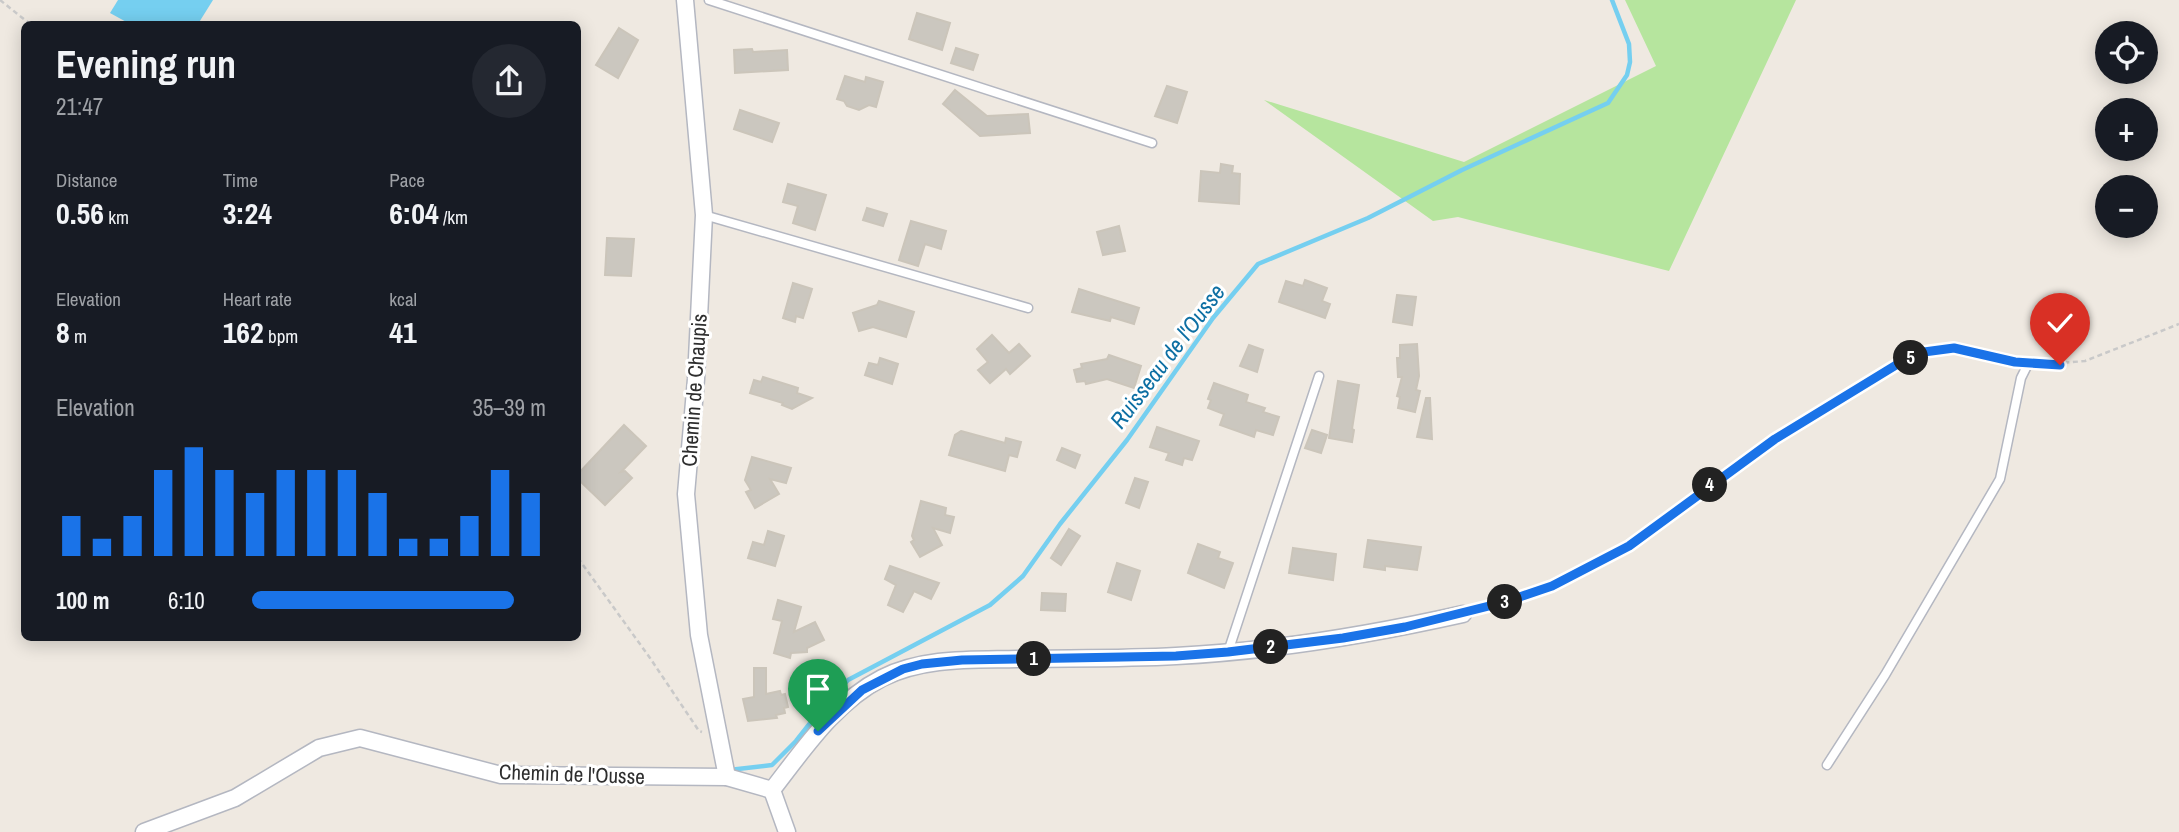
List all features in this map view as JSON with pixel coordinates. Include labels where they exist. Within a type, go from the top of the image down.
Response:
[{"type":"street","name":"Chemin de Chaupis","points":[[685,0],[704,215],[696,379],[686,494],[699,635],[727,777]]},
{"type":"street","points":[[787,832],[772,790],[818,731],[840,708],[862,690],[903,669],[962,660],[1176,656],[1228,652],[1343,638],[1464,614]]},
{"type":"street","name":"Chemin de l'Ousse","points":[[144,832],[235,798],[319,748],[360,738],[501,775],[727,777],[772,790]]},
{"type":"lane","points":[[709,0],[1152,143]]},
{"type":"lane","points":[[704,215],[1028,308]]},
{"type":"lane","points":[[1827,765],[1885,675],[2000,479],[2021,378],[2028,364]]},
{"type":"lane","points":[[1228,652],[1319,376]]},
{"type":"path","points":[[0,0],[26,21]]},
{"type":"path","points":[[1464,614],[1552,586],[1629,546],[1775,439],[1891,368],[1924,352],[1954,348],[2028,364],[2060,365],[2085,361],[2179,324]]},
{"type":"path","points":[[581,562],[699,731],[719,737]]},
{"type":"green space","points":[[1625,0],[1796,0],[1669,271],[1458,217],[1433,221],[1264,100],[1464,162],[1656,66]]},
{"type":"water","points":[[118,0],[213,0],[200,21],[125,21],[110,13]]},
{"type":"building","points":[[917,13],[950,23],[942,50],[909,39]]},
{"type":"building","points":[[619,28],[638,40],[618,78],[596,65]]},
{"type":"building","points":[[956,48],[978,55],[973,70],[951,63]]},
{"type":"building","points":[[752,49],[753,52],[787,50],[788,70],[735,73],[734,50]]},
{"type":"building","points":[[845,76],[865,82],[866,77],[883,82],[876,107],[869,105],[859,110],[837,99]]},
{"type":"building","points":[[1167,86],[1187,92],[1177,123],[1155,116]]},
{"type":"building","points":[[955,90],[987,116],[1028,114],[1030,133],[980,136],[943,104]]},
{"type":"building","points":[[740,110],[779,123],[772,142],[734,129]]},
{"type":"building","points":[[1221,164],[1233,166],[1232,173],[1240,174],[1239,204],[1199,201],[1201,171],[1220,173]]},
{"type":"building","points":[[788,184],[826,195],[815,230],[793,223],[798,206],[783,202]]},
{"type":"building","points":[[867,208],[887,214],[883,226],[863,220]]},
{"type":"building","points":[[911,221],[946,231],[941,249],[925,244],[918,266],[899,260]]},
{"type":"building","points":[[1119,226],[1125,251],[1103,255],[1097,232]]},
{"type":"building","points":[[607,238],[634,239],[631,276],[605,275]]},
{"type":"building","points":[[1305,280],[1327,288],[1322,301],[1330,304],[1325,318],[1279,302],[1286,281],[1303,286]]},
{"type":"building","points":[[793,283],[812,289],[803,318],[796,316],[795,322],[783,318]]},
{"type":"building","points":[[1079,289],[1139,308],[1134,324],[1111,317],[1110,321],[1072,312]]},
{"type":"building","points":[[1397,295],[1416,297],[1412,325],[1393,322]]},
{"type":"building","points":[[879,301],[914,312],[906,337],[873,327],[859,331],[853,313],[877,305]]},
{"type":"building","points":[[992,335],[1009,353],[1019,344],[1030,356],[1010,374],[1006,369],[990,383],[978,370],[988,362],[977,349]]},
{"type":"building","points":[[1417,344],[1419,376],[1416,390],[1420,391],[1415,412],[1398,408],[1400,397],[1397,396],[1402,377],[1398,377],[1397,358],[1400,358],[1400,345]]},
{"type":"building","points":[[1249,345],[1263,350],[1257,372],[1240,366]]},
{"type":"building","points":[[1109,355],[1141,366],[1134,388],[1107,379],[1086,384],[1085,381],[1077,382],[1074,370],[1082,368],[1081,364],[1107,359]]},
{"type":"building","points":[[880,358],[898,364],[892,384],[865,375],[869,363],[878,365]]},
{"type":"building","points":[[763,377],[798,388],[797,393],[812,398],[792,409],[782,405],[783,403],[750,393],[754,380],[761,382]]},
{"type":"building","points":[[1338,381],[1359,385],[1352,442],[1329,438]]},
{"type":"building","points":[[1214,383],[1248,395],[1246,402],[1265,408],[1263,412],[1279,417],[1273,435],[1256,430],[1254,437],[1220,425],[1224,414],[1208,408],[1211,400],[1208,399]]},
{"type":"building","points":[[1426,398],[1430,398],[1432,439],[1417,437]]},
{"type":"building","points":[[624,425],[646,446],[621,472],[625,471],[632,478],[605,505],[581,482],[581,471]]},
{"type":"building","points":[[1157,427],[1199,441],[1192,460],[1184,458],[1182,465],[1166,460],[1169,453],[1150,447]]},
{"type":"building","points":[[1312,430],[1327,435],[1321,453],[1305,448]]},
{"type":"building","points":[[961,431],[1005,443],[1006,438],[1021,442],[1017,457],[1009,455],[1005,471],[949,455],[955,435]]},
{"type":"building","points":[[1062,448],[1080,455],[1075,468],[1057,460]]},
{"type":"building","points":[[752,457],[791,468],[786,483],[770,479],[779,494],[755,508],[746,492],[751,490],[745,480]]},
{"type":"building","points":[[1135,478],[1148,482],[1139,508],[1126,503]]},
{"type":"building","points":[[921,501],[946,508],[945,515],[954,517],[950,533],[933,528],[942,545],[920,557],[911,542],[914,540],[912,536]]},
{"type":"building","points":[[1069,529],[1080,536],[1061,565],[1051,558]]},
{"type":"building","points":[[768,531],[784,536],[775,566],[748,558],[753,542],[764,545]]},
{"type":"building","points":[[1368,540],[1421,547],[1417,570],[1385,566],[1385,570],[1364,567]]},
{"type":"building","points":[[1198,544],[1220,552],[1218,558],[1233,563],[1224,588],[1188,573]]},
{"type":"building","points":[[1293,548],[1336,554],[1333,580],[1289,573]]},
{"type":"building","points":[[1117,563],[1140,571],[1131,600],[1108,592]]},
{"type":"building","points":[[890,566],[939,583],[931,599],[914,591],[903,612],[888,605],[896,585],[885,579]]},
{"type":"building","points":[[1042,593],[1066,594],[1065,611],[1041,610]]},
{"type":"building","points":[[778,600],[801,607],[794,632],[815,622],[824,640],[807,648],[807,652],[791,653],[790,658],[774,653],[782,621],[773,619]]},
{"type":"building","points":[[754,668],[766,668],[766,694],[780,691],[781,695],[785,694],[788,707],[784,708],[785,713],[776,715],[777,718],[748,721],[743,699],[754,697]]},
{"type":"waterway","name":"Ruisseau de l'Ousse","points":[[729,770],[772,765],[848,680],[990,605],[1023,576],[1060,524],[1127,440],[1213,318],[1258,264],[1368,218],[1462,170],[1608,103],[1627,75],[1630,62],[1629,44],[1612,0]]},
{"type":"route","points":[[818,731],[862,690],[882,678],[922,664],[962,660],[1176,656],[1228,652],[1343,638],[1405,627],[1505,602],[1552,586],[1629,546],[1775,439],[1839,398],[1901,362],[1924,352],[1938,348],[1954,348],[2015,362],[2060,365]]}]
